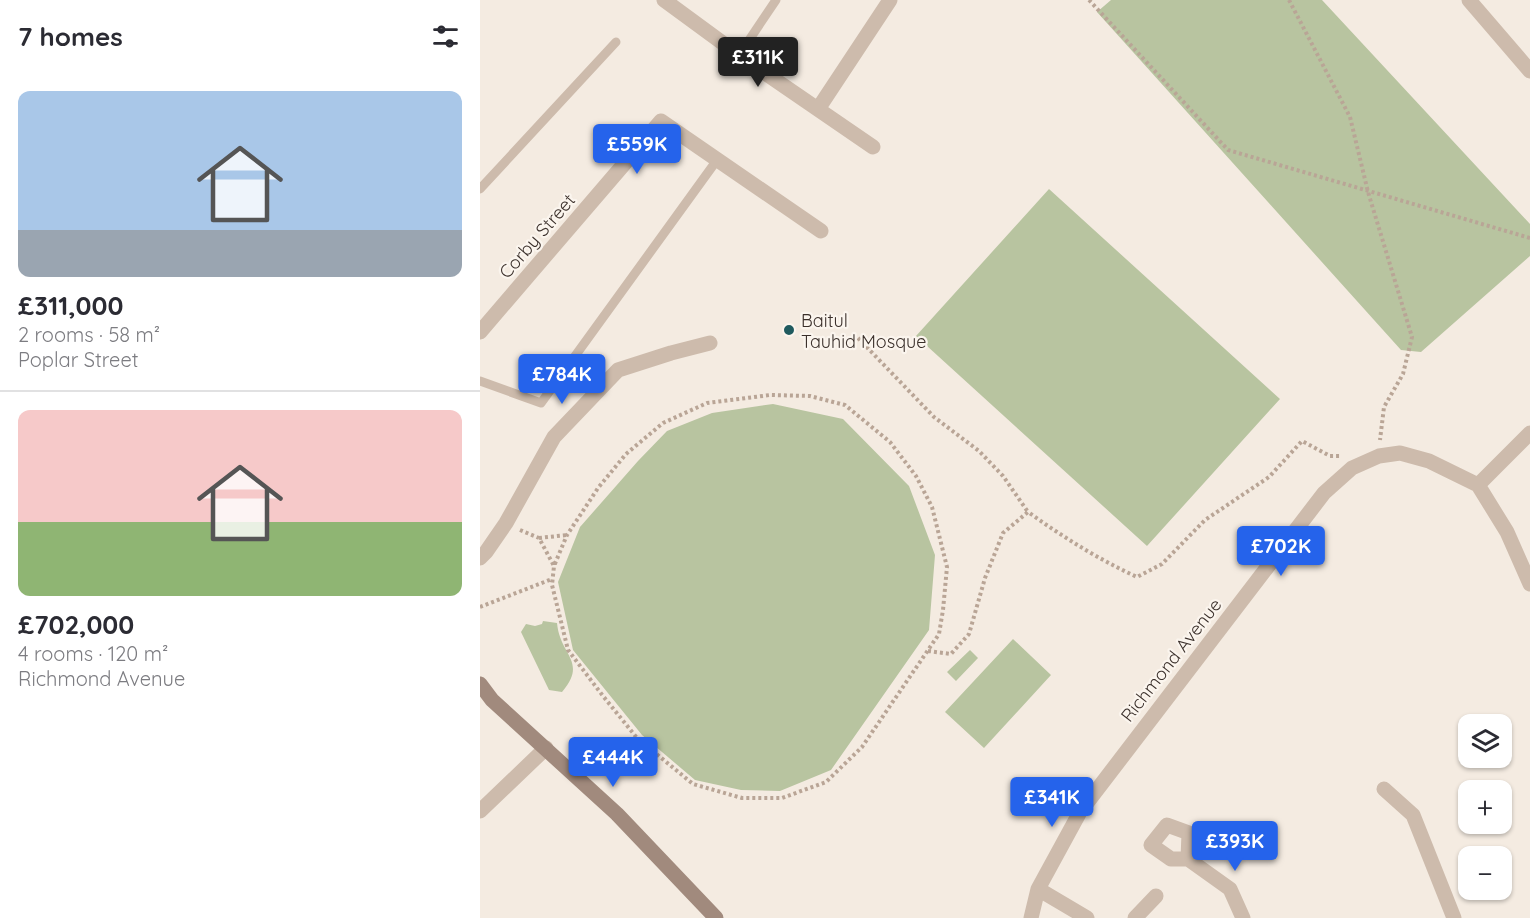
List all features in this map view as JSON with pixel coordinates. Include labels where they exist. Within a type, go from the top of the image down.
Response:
[{"type":"street","points":[[664,0],[739,55],[873,147]]},
{"type":"street","points":[[818,109],[890,0]]},
{"type":"street","points":[[1468,0],[1530,71]]},
{"type":"street","name":"Corby Street","points":[[480,332],[661,121],[821,231]]},
{"type":"street","points":[[480,558],[506,523],[554,437],[618,370],[710,343]]},
{"type":"street","points":[[1478,485],[1530,433]]},
{"type":"street","points":[[1374,458],[1400,453],[1415,456],[1478,485],[1507,532],[1530,584]]},
{"type":"street","name":"Richmond Avenue","points":[[1031,918],[1038,889],[1080,812],[1118,759],[1324,493],[1352,468],[1374,458]]},
{"type":"street","points":[[480,684],[492,700],[617,814],[716,918]]},
{"type":"street","points":[[480,811],[546,748]]},
{"type":"street","points":[[1384,789],[1413,815],[1454,918]]},
{"type":"street","points":[[1188,859],[1230,889],[1243,918]]},
{"type":"street","points":[[1038,889],[1087,918]]},
{"type":"street","points":[[1136,918],[1156,896]]},
{"type":"lane","points":[[739,55],[776,0]]},
{"type":"lane","points":[[480,189],[616,42]]},
{"type":"lane","points":[[480,381],[541,403],[717,160]]},
{"type":"path","points":[[1089,0],[1228,150],[1530,238]]},
{"type":"path","points":[[858,338],[934,417],[979,451],[1003,476],[1028,512],[1060,536],[1106,563],[1137,577],[1162,564],[1205,520],[1269,477],[1302,441],[1330,456],[1356,455],[1374,458],[1384,407],[1403,374],[1412,337],[1368,192],[1350,117],[1288,0]]},
{"type":"path","points":[[770,394],[810,396],[845,405],[890,442],[916,476],[932,507],[947,567],[939,634],[928,651],[862,747],[826,782],[782,798],[742,798],[693,784],[637,738],[568,650],[552,579],[554,566],[567,535],[598,488],[626,454],[663,423],[707,403],[770,394]]},
{"type":"path","points":[[928,651],[951,654],[962,644],[969,633],[985,578],[1003,533],[1028,512]]},
{"type":"path","points":[[506,523],[539,538],[567,535]]},
{"type":"path","points":[[539,538],[554,566]]},
{"type":"path","points":[[480,607],[552,579]]},
{"type":"green space","points":[[1111,0],[1322,0],[1530,224],[1530,256],[1421,352],[1401,350],[1097,12]]},
{"type":"green space","points":[[1049,189],[1280,399],[1147,546],[916,336]]},
{"type":"green space","points":[[773,404],[843,419],[909,486],[935,555],[929,630],[831,770],[780,791],[741,790],[695,780],[642,735],[573,650],[558,582],[580,527],[667,431],[712,413]]},
{"type":"green space","points":[[543,621],[557,623],[559,634],[573,665],[573,673],[562,692],[549,690],[521,632],[526,624],[535,626],[542,624]]},
{"type":"green space","points":[[1013,639],[1051,675],[984,748],[945,712]]},
{"type":"green space","points":[[970,650],[978,658],[956,681],[947,672]]},
{"type":"place","name":"Baitul Tauhid Mosque","points":[[789,330]]}]
